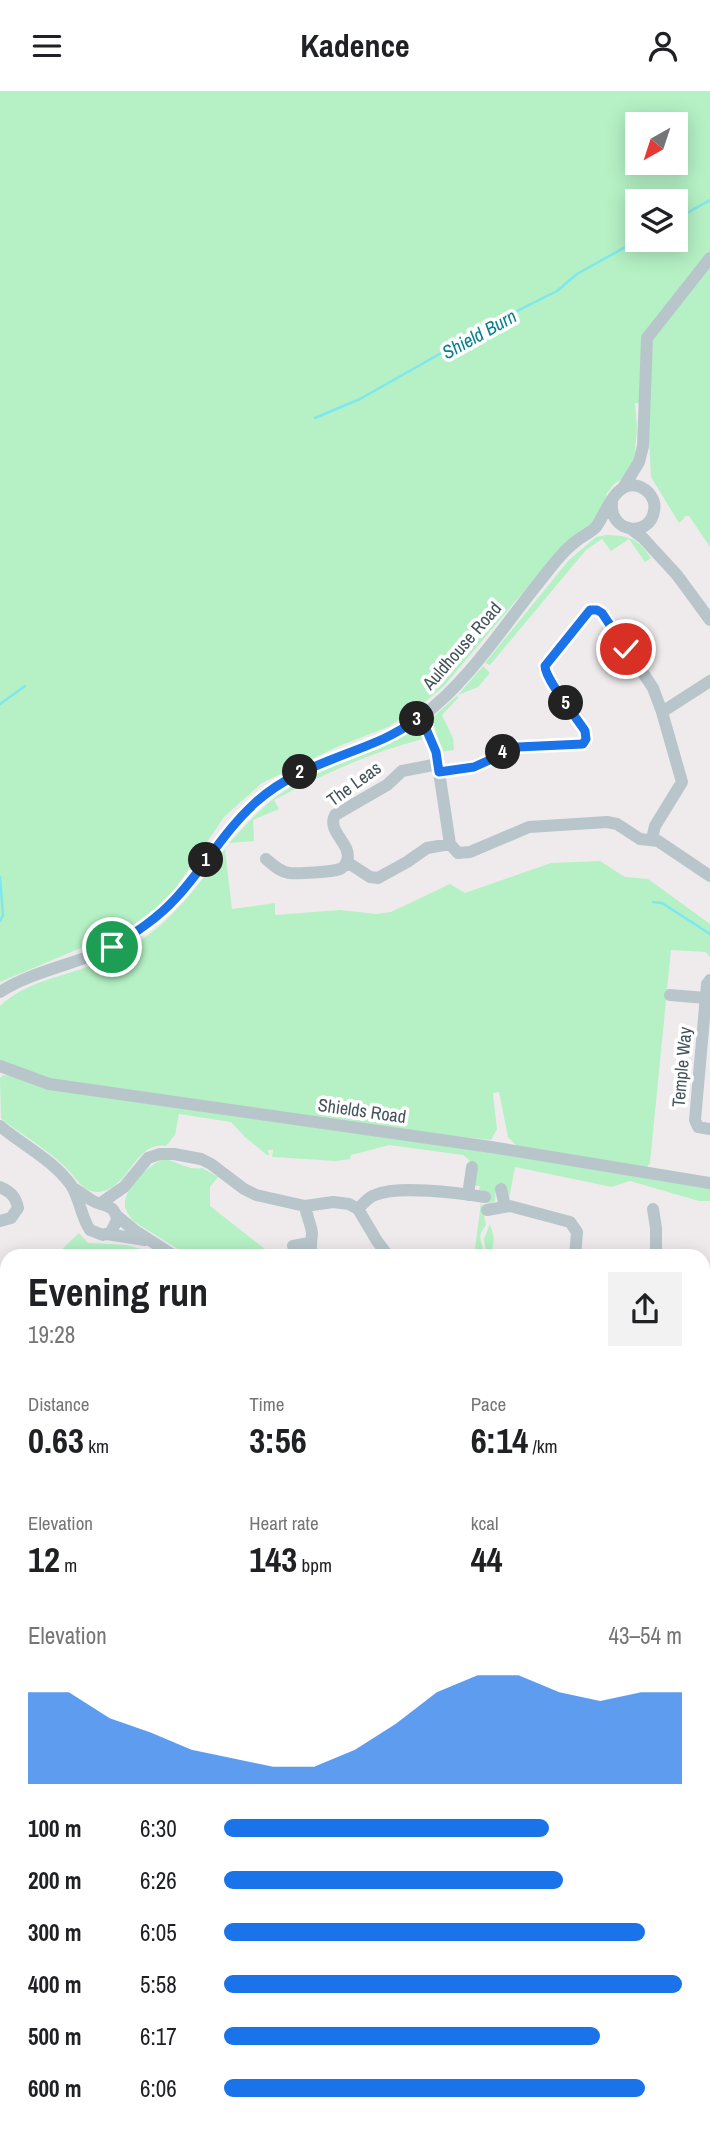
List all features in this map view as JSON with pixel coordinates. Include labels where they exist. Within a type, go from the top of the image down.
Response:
[{"type":"street","points":[[710,258],[647,338],[643,446],[639,462],[623,488],[614,496],[612,503],[613,517],[654,549],[710,620]]},
{"type":"street","points":[[639,462],[641,475],[654,503],[651,519],[654,549]]},
{"type":"street","points":[[623,488],[634,486],[648,491]]},
{"type":"street","name":"Auldhouse Road","points":[[0,992],[30,977],[97,953],[137,932],[174,901],[232,826],[265,795],[312,766],[385,738],[421,717],[469,669],[567,550],[593,530],[612,503]]},
{"type":"street","points":[[593,530],[643,526],[651,519]]},
{"type":"street","points":[[439,768],[474,767],[518,747],[583,744],[585,731],[544,668],[590,610],[597,610],[606,617],[653,688],[682,782],[655,826],[652,839]]},
{"type":"street","points":[[662,712],[710,681]]},
{"type":"street","points":[[421,717],[428,729],[439,768],[450,844],[458,853],[529,827],[607,821],[617,824],[640,839],[652,839],[710,876]]},
{"type":"street","name":"The Leas","points":[[347,862],[347,851],[332,823],[335,815],[387,785],[402,771],[439,768]]},
{"type":"street","points":[[266,859],[290,874],[339,869],[347,862],[370,877],[378,878],[427,848],[450,844]]},
{"type":"street","name":"Temple Way","points":[[710,980],[706,998],[705,1051],[695,1120],[698,1127],[710,1129]]},
{"type":"street","points":[[670,995],[706,998]]},
{"type":"street","name":"Shields Road","points":[[4,1069],[48,1084],[491,1147],[710,1183]]},
{"type":"street","points":[[0,1126],[51,1164],[73,1188],[111,1206],[116,1214],[164,1249]]},
{"type":"street","points":[[86,1222],[89,1210],[124,1187],[148,1158],[160,1154],[174,1154],[201,1159],[256,1195],[305,1206],[341,1202],[358,1209],[383,1249]]},
{"type":"street","points":[[468,1195],[472,1167]]},
{"type":"street","points":[[0,1187],[10,1192],[18,1208],[11,1218],[0,1221]]},
{"type":"street","points":[[107,1234],[114,1229],[124,1187]]},
{"type":"street","points":[[73,1188],[86,1222],[94,1233],[152,1241]]},
{"type":"street","points":[[501,1189],[505,1207]]},
{"type":"street","points":[[358,1209],[372,1196],[387,1191],[468,1195],[486,1203],[527,1210],[570,1222],[577,1232],[576,1249]]},
{"type":"street","points":[[305,1206],[306,1220],[312,1233],[310,1249]]},
{"type":"street","points":[[653,1209],[656,1249]]},
{"type":"street","points":[[656,1229],[672,1228]]},
{"type":"street","points":[[293,1246],[309,1243]]},
{"type":"green space","points":[[0,91],[710,91],[710,547],[689,516],[679,523],[651,477],[647,404],[635,403],[637,427],[634,464],[626,476],[607,493],[604,509],[596,521],[556,553],[444,686],[418,708],[388,727],[339,746],[262,783],[224,817],[157,916],[0,982]]},
{"type":"green space","points":[[622,536],[633,540],[651,558],[645,562],[629,539],[611,551],[602,539],[586,550],[490,665],[485,663],[569,560],[596,537]]},
{"type":"green space","points":[[483,666],[490,673],[478,687],[458,695]]},
{"type":"green space","points":[[458,695],[442,715],[453,738],[454,750],[441,752],[432,718]]},
{"type":"green space","points":[[415,730],[420,731],[423,739],[347,765],[274,800],[279,809],[253,820],[254,841],[229,843],[262,809],[283,792]]},
{"type":"green space","points":[[225,849],[232,909],[275,903],[275,915],[340,910],[376,914],[391,912],[450,884],[465,893],[551,863],[600,861],[625,877],[648,879],[710,924],[710,957],[706,952],[671,950],[650,1163],[647,1167],[518,1147],[508,1137],[499,1092],[493,1093],[497,1129],[491,1140],[377,1127],[44,1079],[0,1061],[0,1006],[34,985],[98,963],[138,942],[155,930],[185,901]]},
{"type":"green space","points":[[3,1075],[710,1186],[710,1201],[699,1201],[630,1181],[612,1187],[515,1167],[509,1199],[496,1186],[495,1201],[488,1204],[485,1191],[479,1190],[480,1186],[473,1185],[475,1165],[463,1155],[389,1145],[351,1155],[350,1159],[336,1161],[272,1157],[273,1150],[268,1150],[267,1155],[231,1122],[179,1114],[175,1135],[166,1146],[154,1147],[145,1152],[113,1187],[103,1191],[91,1191],[82,1186],[55,1158],[1,1119],[0,1078]]},
{"type":"green space","points":[[164,1159],[192,1168],[202,1168],[218,1177],[210,1187],[210,1206],[265,1249],[178,1249],[133,1221],[127,1212],[125,1199],[133,1185]]},
{"type":"green space","points":[[481,1202],[486,1225],[480,1238],[483,1249],[475,1249]]},
{"type":"green space","points":[[490,1224],[494,1238],[492,1249],[486,1249],[484,1239]]},
{"type":"green space","points":[[79,1233],[88,1243],[127,1245],[141,1249],[62,1249]]},
{"type":"waterway","name":"Shield Burn","points":[[688,212],[710,200]]},
{"type":"waterway","name":"Shield Burn","points":[[315,418],[360,399],[503,318],[557,291],[577,274],[625,247]]},
{"type":"waterway","points":[[0,704],[25,686]]},
{"type":"waterway","points":[[0,877],[3,915],[0,921]]},
{"type":"waterway","points":[[653,902],[662,903],[710,934]]},
{"type":"route","points":[[112,947],[137,932],[174,901],[232,826],[255,803],[281,783],[312,766],[385,738],[421,717],[436,752],[439,772],[474,767],[518,747],[583,744],[586,739],[585,731],[544,668],[590,610],[597,610],[606,617],[626,649]]}]
